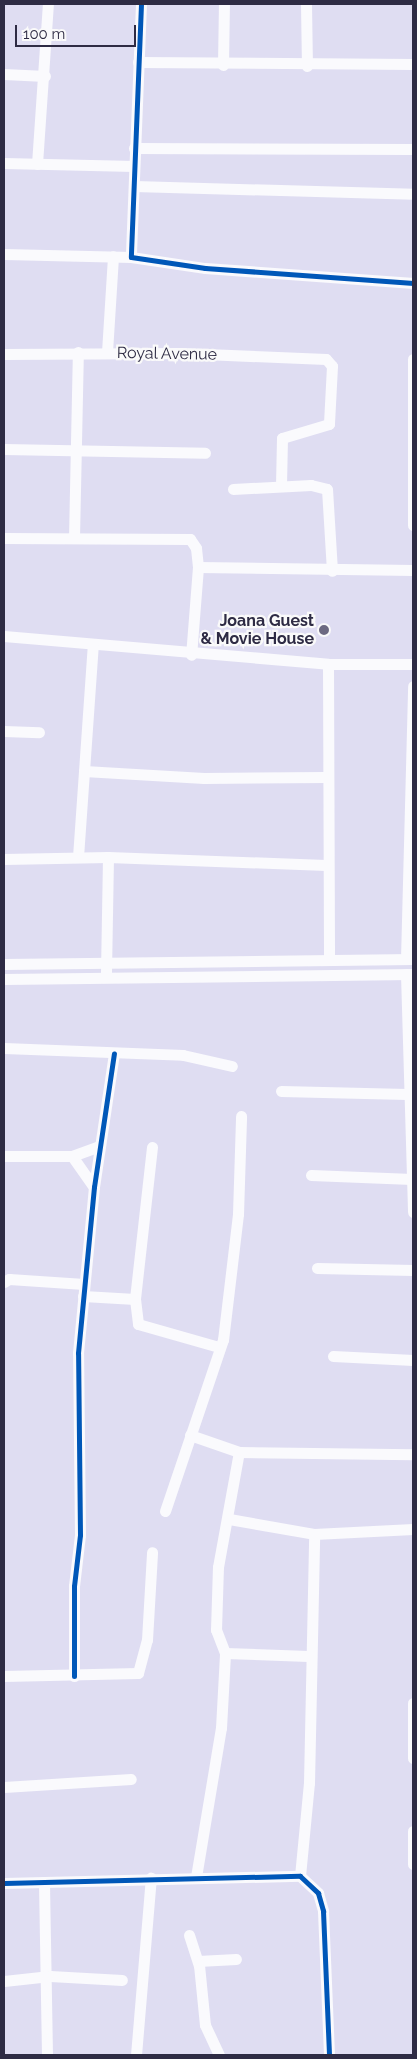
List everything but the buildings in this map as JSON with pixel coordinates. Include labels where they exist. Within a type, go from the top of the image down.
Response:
[{"type":"street","points":[[37,164],[45,76],[48,4]]},
{"type":"street","points":[[131,257],[141,4]]},
{"type":"street","points":[[223,66],[224,4]]},
{"type":"street","points":[[306,4],[307,66]]},
{"type":"street","points":[[138,62],[223,66],[413,64]]},
{"type":"street","points":[[4,74],[45,76]]},
{"type":"street","points":[[134,148],[413,149]]},
{"type":"street","points":[[4,163],[134,166]]},
{"type":"street","points":[[134,186],[413,194]]},
{"type":"street","points":[[4,254],[131,257],[206,268],[413,283]]},
{"type":"street","points":[[107,352],[113,256]]},
{"type":"street","points":[[74,538],[74,448],[78,352]]},
{"type":"street","name":"Royal Avenue","points":[[4,354],[107,352],[330,362],[329,424],[282,438],[281,486]]},
{"type":"street","points":[[413,360],[413,525]]},
{"type":"street","points":[[4,449],[74,448],[205,453]]},
{"type":"street","points":[[233,489],[281,486],[327,489],[332,571]]},
{"type":"street","points":[[4,538],[190,539],[196,548],[198,568],[191,655]]},
{"type":"street","points":[[198,568],[332,571],[413,570]]},
{"type":"street","points":[[4,636],[191,655],[328,664],[413,664]]},
{"type":"street","points":[[78,857],[93,645]]},
{"type":"street","points":[[328,664],[326,865],[329,960]]},
{"type":"street","points":[[4,964],[106,965],[410,959],[413,686]]},
{"type":"street","points":[[4,731],[39,732]]},
{"type":"street","points":[[84,771],[204,778],[326,777]]},
{"type":"street","points":[[4,859],[78,857],[326,865]]},
{"type":"street","points":[[106,979],[108,858]]},
{"type":"street","points":[[4,979],[410,974],[407,1094],[413,1212]]},
{"type":"street","points":[[4,1048],[183,1055],[232,1066]]},
{"type":"street","points":[[74,1676],[74,1586],[80,1526],[78,1353],[94,1187],[114,1053]]},
{"type":"street","points":[[281,1091],[407,1094]]},
{"type":"street","points":[[165,1511],[219,1347],[238,1214],[241,1116]]},
{"type":"street","points":[[4,1156],[72,1156],[100,1146]]},
{"type":"street","points":[[152,1146],[135,1299],[138,1324],[144,1329],[219,1347]]},
{"type":"street","points":[[72,1156],[94,1187]]},
{"type":"street","points":[[311,1174],[412,1179]]},
{"type":"street","points":[[317,1268],[413,1270]]},
{"type":"street","points":[[4,1282],[9,1279],[84,1284]]},
{"type":"street","points":[[83,1296],[135,1299]]},
{"type":"street","points":[[333,1356],[413,1360]]},
{"type":"street","points":[[190,1435],[239,1452],[413,1454]]},
{"type":"street","points":[[196,1877],[221,1728],[225,1653],[215,1624],[221,1547],[229,1519],[239,1452]]},
{"type":"street","points":[[229,1519],[314,1534],[413,1529]]},
{"type":"street","points":[[300,1876],[310,1783],[308,1656],[314,1534]]},
{"type":"street","points":[[4,1676],[127,1676],[142,1668],[152,1552]]},
{"type":"street","points":[[225,1653],[308,1656]]},
{"type":"street","points":[[413,1703],[413,1758]]},
{"type":"street","points":[[4,1787],[131,1779]]},
{"type":"street","points":[[413,1831],[413,1864]]},
{"type":"street","points":[[4,1883],[151,1878],[300,1876],[318,1893],[323,1911],[329,2055]]},
{"type":"street","points":[[136,2055],[151,1878]]},
{"type":"street","points":[[44,1883],[44,1977],[47,2055]]},
{"type":"street","points":[[190,1935],[198,1962],[203,2014],[219,2055]]},
{"type":"street","points":[[198,1962],[236,1959]]},
{"type":"street","points":[[4,1981],[44,1977],[122,1980]]},
{"type":"cycle path","points":[[141,4],[131,257],[205,268],[413,283]]},
{"type":"cycle path","points":[[74,1676],[74,1586],[80,1535],[78,1353],[94,1187],[114,1053]]},
{"type":"cycle path","points":[[4,1883],[300,1876],[318,1893],[323,1911],[329,2055]]},
{"type":"place","name":"Joana Guest & Movie House","points":[[324,630]]}]
